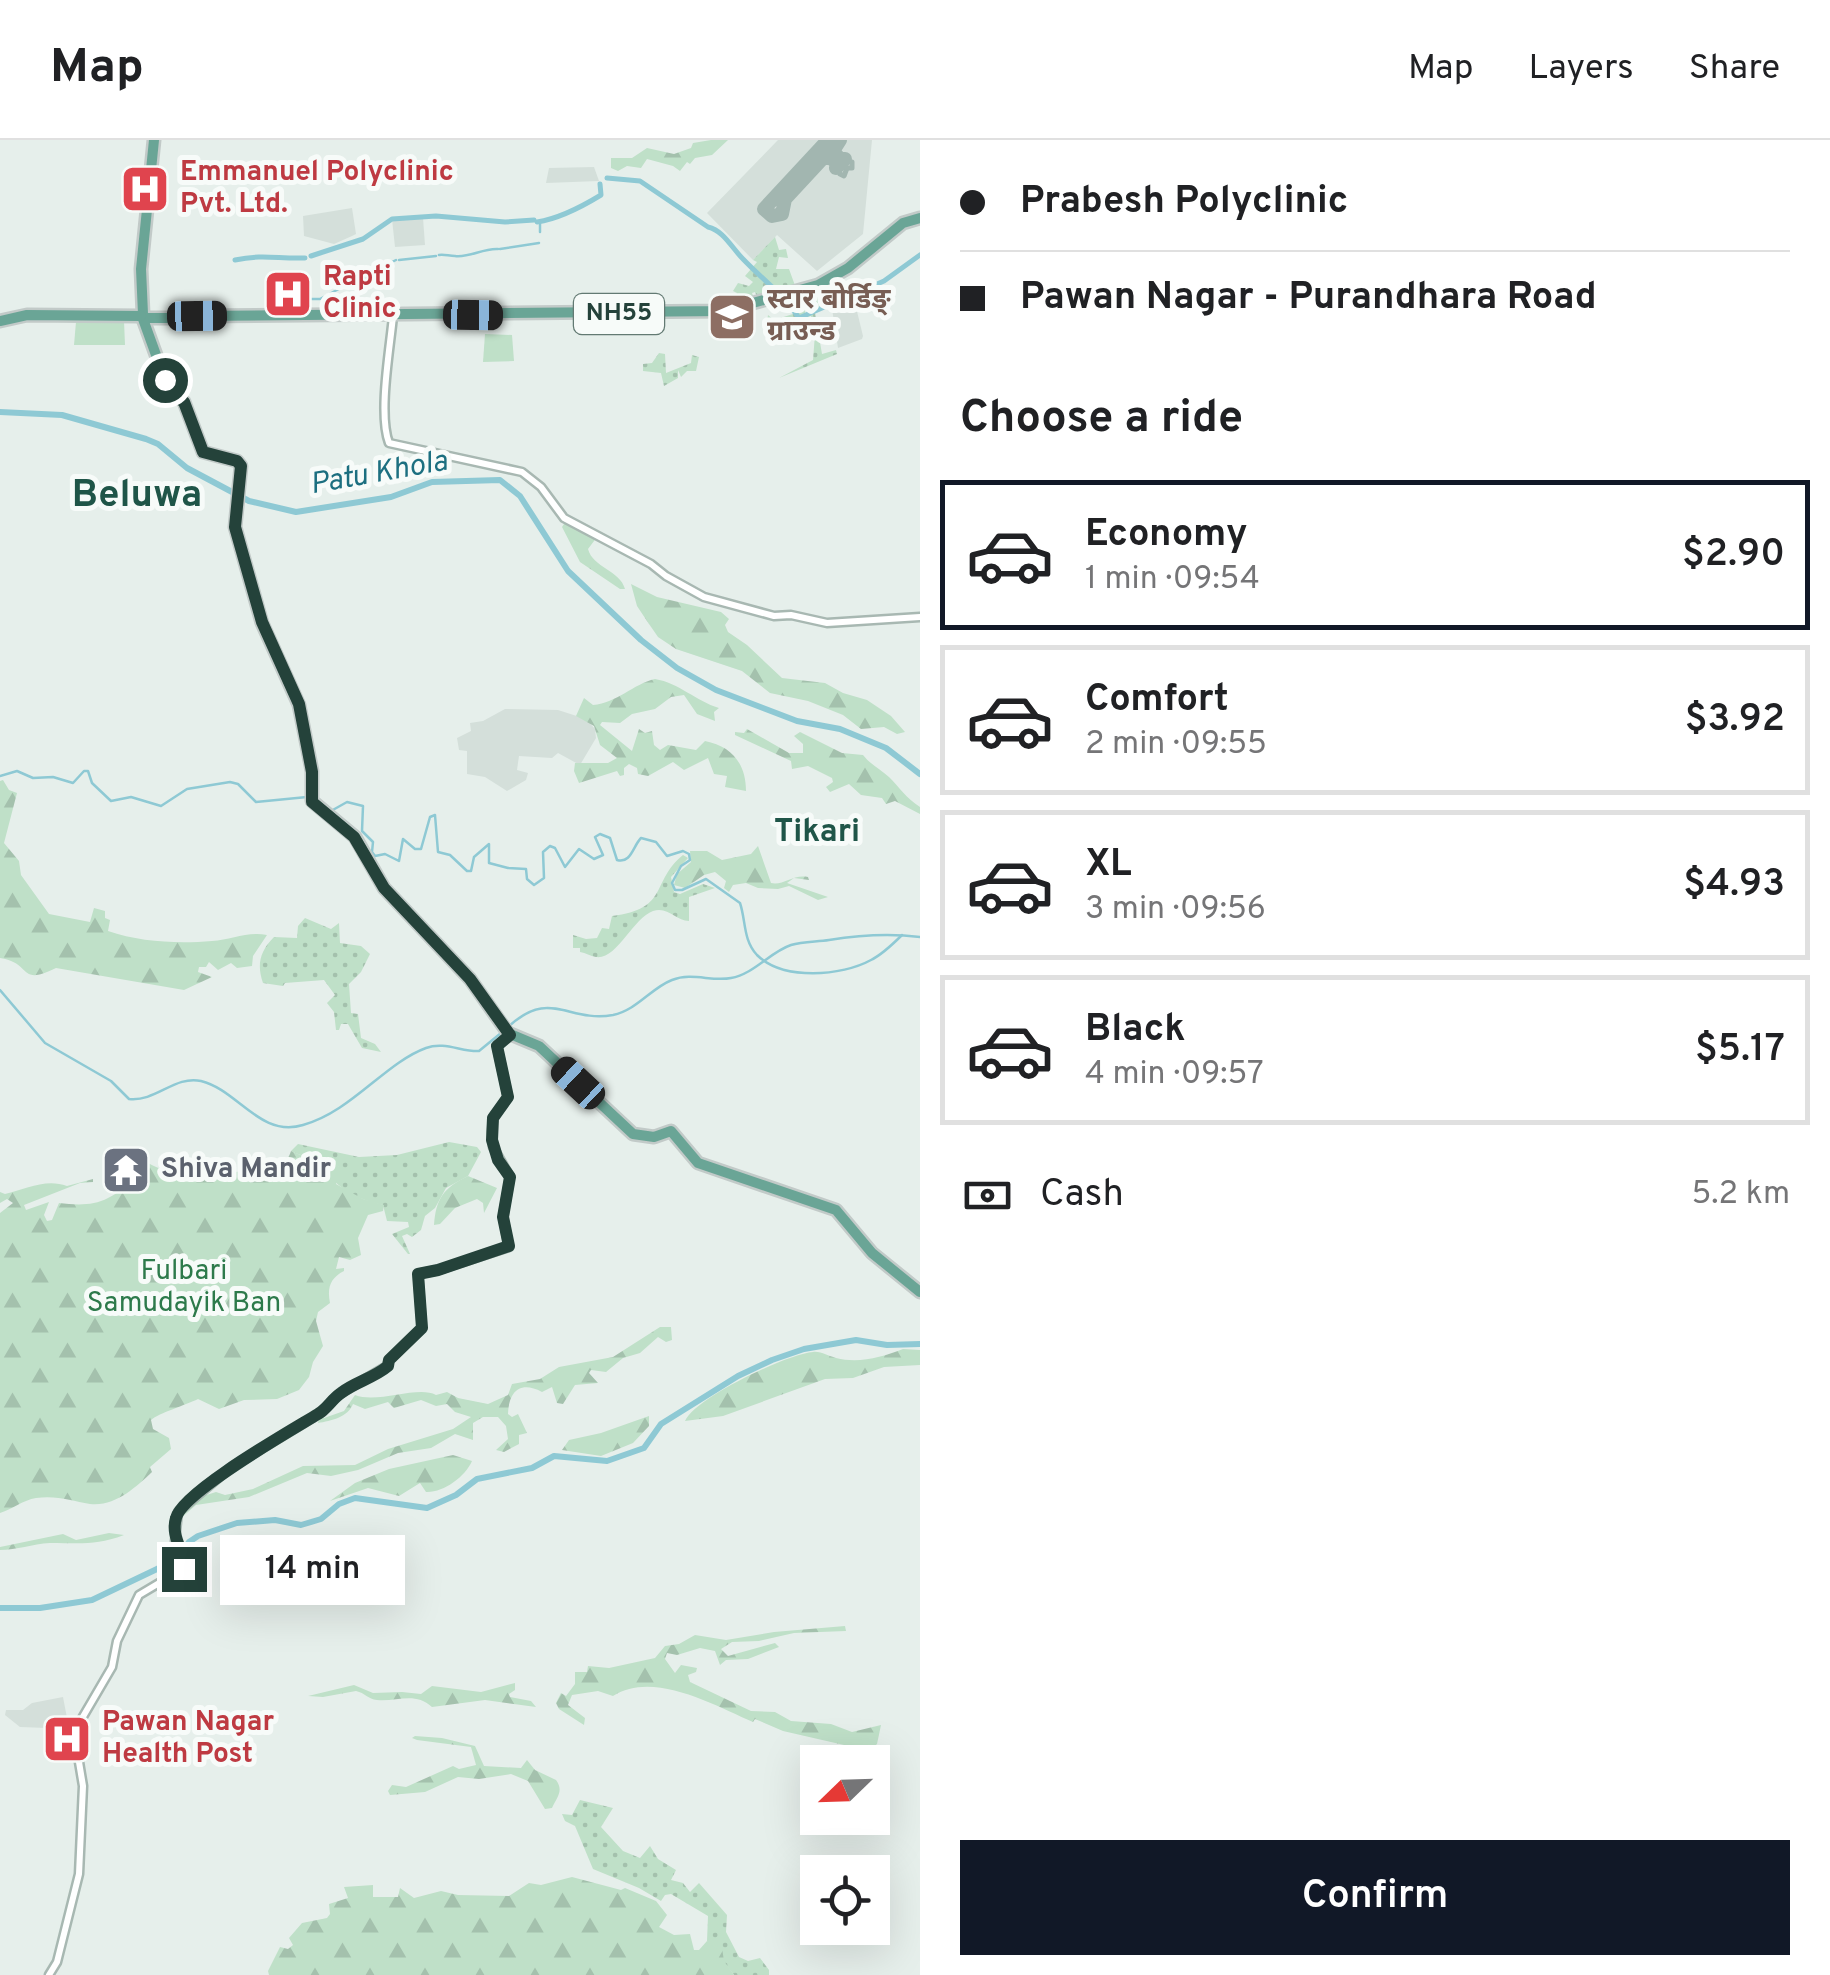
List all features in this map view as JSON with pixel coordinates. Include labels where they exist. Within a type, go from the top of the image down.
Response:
[{"type":"main road","points":[[156,140],[142,278],[143,317],[168,388],[184,402],[198,444],[209,455],[239,462],[235,527],[262,622],[299,704],[311,764],[312,796],[354,837],[384,888],[470,979],[509,1034],[540,1046],[637,1136],[654,1137],[670,1131],[698,1162],[836,1210],[872,1253],[920,1292]]},
{"type":"main road","name":"NH55","points":[[0,321],[26,316],[724,311],[818,285],[848,268],[904,223],[920,218]]},
{"type":"street","points":[[392,316],[386,433],[391,444],[526,474],[564,518],[646,560],[704,597],[774,616],[826,622],[920,617]]},
{"type":"street","points":[[49,1975],[57,1962],[79,1874],[84,1786],[74,1732],[112,1667],[117,1641],[139,1595],[184,1569],[185,1562],[176,1544],[175,1520],[186,1503],[230,1468],[322,1412],[342,1392],[383,1370],[422,1328],[418,1274],[509,1246],[503,1217],[510,1177],[492,1147],[492,1132],[493,1118],[508,1097],[497,1046],[509,1034]]},
{"type":"shaded area","points":[[778,140],[872,140],[863,234],[817,271],[777,235],[753,260],[707,213]]},
{"type":"shaded area","points":[[594,167],[599,181],[546,183],[549,168]]},
{"type":"shaded area","points":[[352,208],[356,234],[334,244],[304,236],[303,216]]},
{"type":"shaded area","points":[[423,218],[425,245],[395,247],[392,219]]},
{"type":"shaded area","points":[[853,295],[863,336],[838,348],[831,302]]},
{"type":"shaded area","points":[[505,709],[558,710],[586,719],[595,729],[596,738],[580,765],[558,753],[552,758],[519,756],[517,770],[528,773],[526,780],[507,791],[485,777],[467,774],[467,751],[459,750],[457,738],[471,731],[470,723]]},
{"type":"shaded area","points":[[63,1697],[67,1718],[47,1728],[20,1727],[5,1715],[6,1710],[23,1710],[32,1703]]},
{"type":"green space","points":[[728,140],[712,155],[687,162],[680,171],[647,159],[641,168],[611,168],[611,158],[632,158],[647,148],[674,154],[691,148],[693,143]]},
{"type":"green space","points":[[775,237],[779,250],[786,249],[788,258],[779,257],[776,269],[789,269],[797,291],[783,295],[778,290],[781,295],[759,301],[755,292],[755,302],[731,309],[737,293],[733,291],[738,283],[749,286],[753,282],[745,276],[757,262],[753,260]]},
{"type":"green space","points":[[818,287],[825,308],[815,313],[822,354],[836,350],[837,354],[779,378],[813,360],[815,334],[811,316],[766,328],[768,315],[774,320],[796,313],[786,298],[762,308],[758,304],[800,293],[806,316],[816,309],[812,293],[806,295],[805,291]]},
{"type":"green space","points":[[124,321],[125,345],[74,345],[76,322]]},
{"type":"green space","points":[[485,334],[512,335],[514,361],[483,362]]},
{"type":"green space","points":[[659,353],[665,354],[666,373],[691,363],[692,355],[699,357],[696,371],[687,371],[681,377],[678,370],[678,378],[664,386],[661,373],[643,371],[643,364],[652,363]]},
{"type":"green space","points":[[566,521],[597,537],[588,549],[591,555],[618,577],[625,589],[580,562],[562,527]]},
{"type":"green space","points":[[631,584],[657,597],[721,612],[729,619],[725,625],[728,632],[782,678],[825,683],[867,700],[891,716],[905,732],[897,734],[884,727],[861,729],[843,715],[808,701],[770,693],[742,671],[676,649],[658,637],[637,606]]},
{"type":"green space","points":[[655,679],[719,708],[714,712],[715,721],[697,714],[684,695],[671,697],[655,709],[632,714],[620,723],[600,725],[632,751],[639,729],[645,733],[652,731],[654,745],[660,750],[668,745],[696,750],[705,741],[722,747],[740,764],[746,791],[725,787],[727,776],[714,774],[708,758],[684,770],[673,762],[648,776],[638,774],[637,768],[629,764],[624,775],[617,771],[579,783],[575,763],[608,763],[617,758],[600,745],[594,726],[576,716],[584,698],[593,705],[602,704]]},
{"type":"green space","points":[[747,729],[789,753],[803,753],[803,744],[794,736],[800,732],[842,753],[863,755],[920,807],[920,814],[895,801],[886,804],[882,798],[861,795],[849,784],[830,792],[826,787],[833,782],[832,778],[808,766],[792,769],[791,761],[735,735]]},
{"type":"green space","points":[[3,780],[9,790],[17,793],[4,843],[19,861],[21,875],[49,914],[90,922],[94,908],[105,911],[105,918],[110,920],[108,931],[159,941],[199,942],[267,935],[253,956],[252,966],[237,968],[231,963],[218,970],[209,962],[206,967],[199,967],[198,972],[212,977],[184,990],[56,968],[30,975],[17,964],[0,958]]},
{"type":"green space","points":[[758,846],[771,883],[794,878],[787,883],[828,897],[818,900],[789,886],[758,888],[746,883],[733,885],[729,892],[724,888],[726,881],[715,872],[685,888],[674,885],[677,874],[691,862],[690,851],[707,851],[722,860],[751,854]]},
{"type":"green space","points":[[683,855],[688,858],[671,877],[674,892],[680,894],[703,884],[715,888],[689,897],[689,921],[663,910],[653,911],[604,956],[594,957],[573,948],[573,935],[597,938],[602,928],[609,929],[612,916],[651,901]]},
{"type":"green space","points":[[305,918],[331,929],[339,923],[340,943],[361,946],[370,954],[349,984],[351,1013],[358,1014],[361,1038],[375,1044],[381,1052],[362,1048],[348,1024],[341,1024],[336,1030],[334,1012],[327,1003],[335,995],[324,980],[283,986],[263,983],[260,965],[265,948],[274,937],[297,938],[298,926]]},
{"type":"green space","points":[[449,1142],[477,1147],[481,1152],[468,1176],[446,1188],[435,1208],[425,1216],[421,1230],[412,1237],[402,1236],[410,1254],[392,1234],[409,1227],[408,1222],[387,1221],[383,1205],[339,1185],[334,1181],[339,1167],[291,1151],[298,1144],[359,1157],[397,1155]]},
{"type":"green space","name":"Fulbari Samudayik Ban","points":[[291,1151],[340,1167],[336,1184],[384,1205],[383,1211],[368,1215],[358,1238],[361,1255],[350,1260],[339,1257],[336,1269],[344,1271],[333,1280],[330,1303],[318,1312],[316,1321],[323,1346],[299,1390],[277,1399],[244,1400],[219,1409],[198,1399],[155,1417],[151,1420],[153,1429],[169,1438],[171,1449],[150,1467],[152,1472],[146,1478],[116,1499],[90,1504],[36,1498],[0,1513],[0,1213],[13,1203],[7,1199],[0,1203],[0,1192],[44,1184],[67,1186],[93,1179],[24,1205],[26,1210],[49,1202],[44,1215],[47,1221],[52,1220],[59,1203],[96,1202],[139,1185],[148,1163],[204,1177],[246,1167],[280,1165]]},
{"type":"green space","points":[[468,1176],[497,1188],[484,1213],[483,1203],[477,1199],[455,1208],[434,1225],[442,1195]]},
{"type":"green space","points":[[660,1327],[671,1327],[672,1340],[666,1342],[658,1337],[640,1353],[623,1358],[606,1372],[591,1370],[589,1373],[598,1383],[575,1385],[563,1404],[557,1403],[552,1387],[542,1392],[528,1387],[518,1390],[508,1414],[518,1414],[527,1433],[519,1435],[519,1444],[504,1452],[496,1450],[508,1439],[506,1426],[498,1417],[483,1417],[473,1423],[473,1440],[455,1434],[431,1448],[398,1453],[358,1470],[331,1476],[307,1473],[249,1497],[196,1505],[180,1519],[178,1512],[200,1497],[253,1489],[303,1466],[355,1465],[388,1449],[453,1429],[471,1417],[455,1412],[447,1404],[436,1406],[421,1400],[394,1408],[388,1402],[365,1409],[353,1404],[343,1415],[318,1423],[320,1415],[324,1418],[344,1411],[355,1395],[447,1392],[488,1404],[508,1395],[512,1384],[540,1379],[559,1367],[613,1357]]},
{"type":"green space","points":[[903,1349],[920,1350],[920,1365],[884,1367],[853,1378],[825,1379],[723,1416],[685,1421],[723,1390],[800,1355],[816,1352],[862,1360]]},
{"type":"green space","points":[[649,1416],[649,1426],[633,1443],[601,1456],[562,1450],[569,1440]]},
{"type":"green space","points":[[453,1455],[472,1461],[459,1478],[439,1490],[426,1492],[420,1483],[399,1496],[368,1488],[330,1501],[355,1483],[389,1469]]},
{"type":"green space","points":[[109,1533],[124,1535],[95,1542],[0,1550],[63,1534],[76,1540]]},
{"type":"green space","points":[[845,1626],[846,1631],[794,1633],[732,1642],[721,1649],[728,1656],[775,1643],[779,1647],[748,1659],[726,1660],[720,1665],[715,1651],[700,1648],[677,1655],[667,1653],[665,1659],[675,1673],[681,1665],[697,1668],[688,1675],[690,1682],[751,1711],[775,1712],[791,1721],[831,1724],[852,1732],[881,1725],[876,1745],[844,1745],[783,1731],[665,1688],[629,1689],[613,1696],[598,1691],[572,1695],[568,1705],[585,1718],[584,1725],[556,1703],[561,1693],[566,1696],[575,1684],[575,1672],[587,1672],[588,1666],[609,1668],[655,1658],[665,1646],[695,1635],[726,1640]]},
{"type":"green space","points":[[515,1683],[510,1697],[531,1701],[536,1707],[485,1700],[432,1707],[419,1699],[377,1700],[356,1691],[308,1696],[354,1685],[373,1693],[421,1694],[432,1686],[481,1692]]},
{"type":"green space","points":[[412,1738],[475,1746],[484,1766],[521,1768],[527,1760],[535,1770],[556,1780],[558,1797],[552,1808],[545,1809],[528,1781],[511,1774],[479,1779],[458,1777],[425,1792],[390,1795],[392,1785],[406,1787],[453,1766],[459,1769],[476,1765],[471,1747]]},
{"type":"green space","points":[[580,1800],[613,1808],[601,1827],[623,1851],[640,1858],[650,1846],[658,1859],[676,1870],[671,1880],[683,1883],[690,1892],[699,1883],[727,1915],[726,1932],[739,1957],[748,1961],[760,1958],[769,1975],[734,1975],[707,1941],[708,1916],[671,1894],[661,1901],[593,1869],[575,1826],[565,1821],[562,1814],[572,1815]]},
{"type":"green space","points":[[572,1877],[625,1888],[656,1901],[667,1915],[659,1927],[674,1935],[690,1934],[694,1950],[707,1941],[722,1948],[724,1961],[734,1975],[269,1975],[280,1947],[288,1949],[293,1945],[289,1938],[302,1923],[327,1918],[329,1904],[348,1898],[344,1887],[373,1885],[373,1897],[398,1897],[400,1888],[414,1898],[441,1891],[509,1896],[529,1883],[541,1885]]},
{"type":"waterway","points":[[607,178],[640,181],[719,232],[799,318],[884,281],[920,255]]},
{"type":"waterway","points":[[537,222],[570,212],[601,195],[600,184]]},
{"type":"waterway","points":[[311,256],[363,239],[392,219],[436,216],[505,222],[534,220]]},
{"type":"waterway","points":[[540,222],[540,232]]},
{"type":"waterway","points":[[500,249],[539,243]]},
{"type":"waterway","points":[[439,255],[460,256],[498,249]]},
{"type":"waterway","points":[[399,260],[436,256]]},
{"type":"waterway","points":[[235,260],[305,258]]},
{"type":"waterway","points":[[295,299],[320,299],[348,284],[392,269],[396,260]]},
{"type":"waterway","name":"Patu Khola","points":[[0,412],[62,415],[146,439],[187,468],[249,501],[296,512],[391,497],[432,482],[500,480],[520,496],[568,571],[641,640],[677,668],[716,690],[797,721],[840,729],[886,748],[920,774]]},
{"type":"waterway","points":[[0,776],[17,771],[33,778],[53,777],[73,783],[88,771],[92,783],[111,801],[131,797],[161,806],[187,789],[230,782],[238,784],[256,802],[307,797]]},
{"type":"waterway","points":[[315,798],[331,811],[347,802],[363,806],[362,831],[373,842],[375,856],[385,854],[399,861],[403,839],[421,849],[430,817],[435,815],[438,852],[450,855],[471,871],[474,857],[489,844],[489,863],[526,869],[527,879],[534,885],[544,878],[543,852],[550,846],[565,867],[579,849],[594,859],[603,855],[595,837],[600,834],[610,838],[617,860],[629,857],[641,838],[656,842],[667,856],[683,851],[690,860],[681,866],[672,883],[675,890],[706,879],[740,903],[752,949],[782,969],[813,973],[845,970],[875,958],[902,935]]},
{"type":"waterway","points":[[507,1028],[522,1016],[547,1008],[583,1015],[613,1015],[629,1009],[672,980],[739,976],[796,944],[874,935],[920,937]]},
{"type":"waterway","points":[[0,990],[45,1043],[111,1081],[129,1099],[148,1097],[183,1082],[201,1081],[262,1119],[288,1127],[303,1125],[337,1110],[396,1065],[426,1048],[479,1051],[501,1033]]},
{"type":"waterway","points":[[0,1608],[40,1608],[92,1600],[157,1569],[198,1536],[237,1523],[275,1520],[301,1525],[321,1519],[339,1504],[355,1498],[427,1508],[456,1495],[477,1479],[532,1468],[554,1456],[607,1461],[644,1448],[661,1424],[738,1376],[804,1349],[856,1340],[887,1345],[920,1344]]},
{"type":"taxiway","points":[[830,152],[834,140]]},
{"type":"taxiway","points":[[810,166],[822,154],[832,155]]},
{"type":"taxiway","points":[[832,155],[847,168]]},
{"type":"taxiway","points":[[840,174],[844,176],[852,162]]},
{"type":"runway","points":[[828,140],[764,209],[772,216],[782,214],[785,199],[823,158],[831,158],[837,163],[836,168],[845,159],[833,151],[840,140]]},
{"type":"place","name":"Emmanuel Polyclinic Pvt. Ltd.","points":[[145,189]]},
{"type":"place","name":"Rapti Clinic","points":[[288,294]]},
{"type":"place","name":"स्टार बोर्डिङ् ग्राउन्ड","points":[[732,317]]},
{"type":"place","name":"Shiva Mandir","points":[[126,1170]]},
{"type":"place","name":"Pawan Nagar Health Post","points":[[67,1739]]},
{"type":"district","name":"Beluwa","points":[[137,496]]},
{"type":"district","name":"Tikari","points":[[817,833]]},
{"type":"route","points":[[165,380],[172,394],[184,402],[203,452],[237,461],[241,466],[235,527],[262,622],[299,704],[312,772],[312,802],[360,843],[384,888],[461,968],[510,1035],[497,1046],[508,1097],[493,1118],[492,1132],[492,1147],[510,1177],[503,1217],[509,1246],[418,1274],[422,1328],[411,1335],[388,1366],[230,1468],[186,1503],[175,1520],[174,1538],[186,1564],[184,1569]]}]
